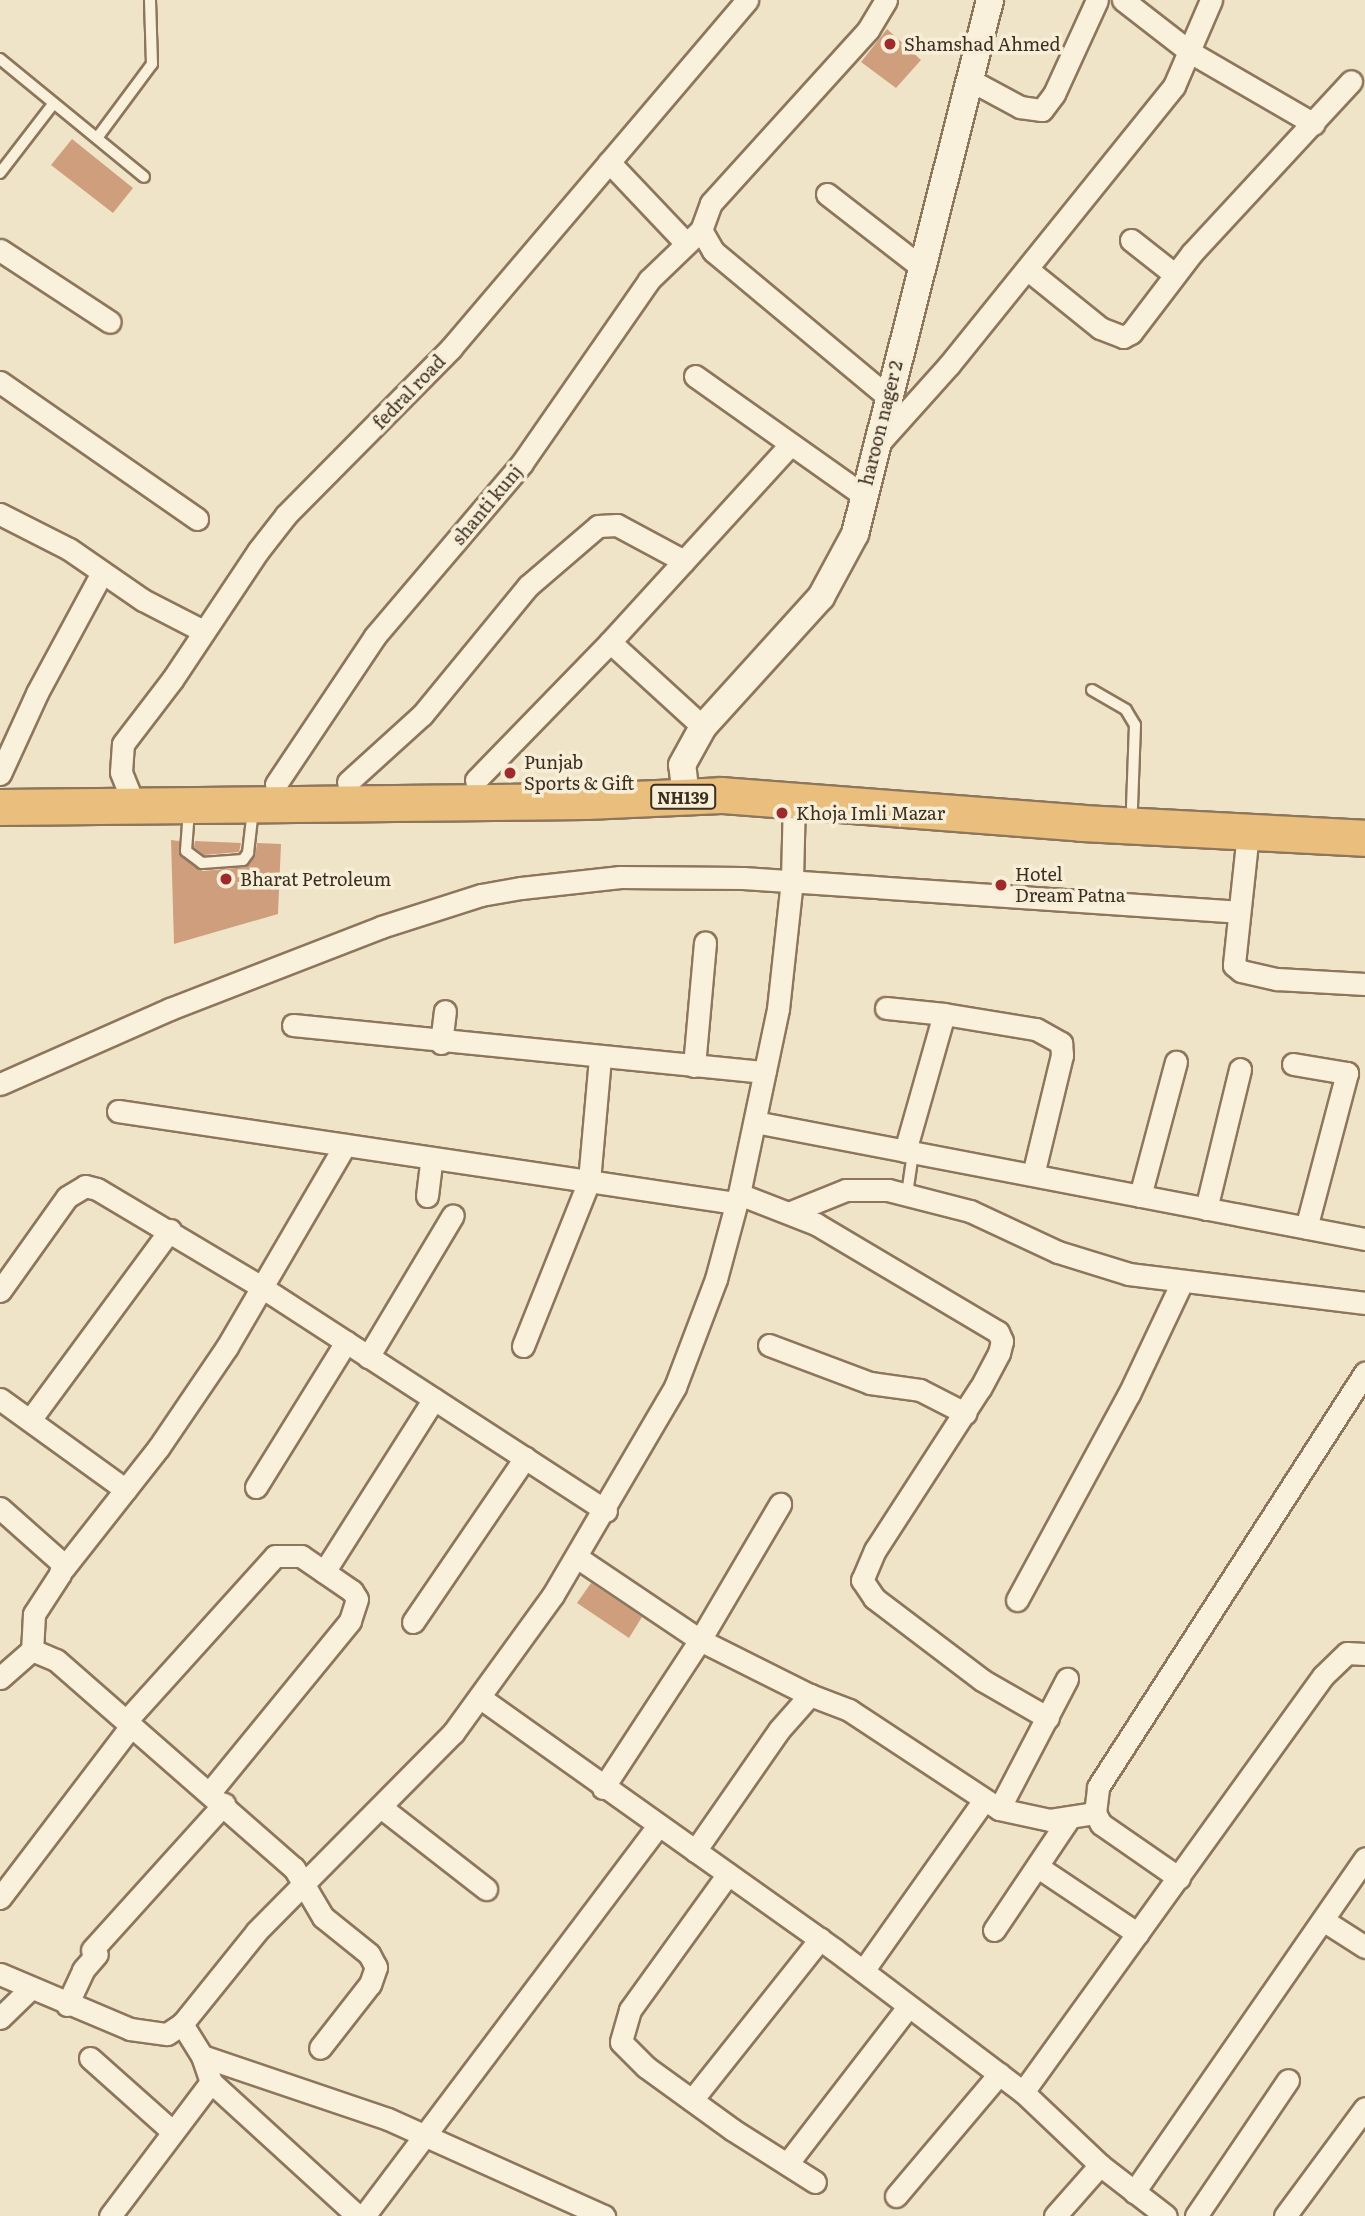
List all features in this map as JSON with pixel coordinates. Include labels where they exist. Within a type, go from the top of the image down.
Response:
[{"type":"highway","name":"NH139","points":[[0,787],[129,793],[265,794],[684,787],[795,777],[1132,807],[1365,818]]},
{"type":"highway","name":"NH139","points":[[0,807],[129,793],[190,804],[348,782],[476,780],[684,787],[1081,824],[1365,838]]},
{"type":"street","name":"fedral road","points":[[129,793],[120,759],[122,744],[286,515],[451,348],[747,0]]},
{"type":"street","name":"shanti kunj","points":[[265,794],[375,636],[522,463],[649,280],[693,236],[711,203],[868,30],[886,0]]},
{"type":"street","name":"haroon nager 2","points":[[684,787],[682,765],[703,727],[821,597],[855,534],[990,0]]},
{"type":"street","points":[[970,80],[1020,107],[1041,110],[1054,94],[1097,0]]},
{"type":"street","points":[[1123,0],[1190,52],[1314,124]]},
{"type":"street","points":[[875,448],[1027,269],[1174,86],[1211,0]]},
{"type":"street","points":[[1027,269],[1100,328],[1123,337],[1140,323],[1174,275],[1351,81]]},
{"type":"street","points":[[609,162],[693,236],[888,397]]},
{"type":"street","points":[[827,194],[921,267]]},
{"type":"street","points":[[1131,240],[1174,275]]},
{"type":"street","points":[[0,250],[110,322]]},
{"type":"street","points":[[695,376],[789,446],[863,495]]},
{"type":"street","points":[[0,382],[197,519]]},
{"type":"street","points":[[476,780],[610,642],[789,446]]},
{"type":"street","points":[[0,514],[69,549],[142,600],[203,631]]},
{"type":"street","points":[[348,782],[422,715],[528,586],[598,526],[617,525],[684,561]]},
{"type":"street","points":[[0,774],[37,693],[102,573]]},
{"type":"street","points":[[610,642],[703,727]]},
{"type":"street","points":[[0,1974],[67,2005],[153,2035],[167,2034],[182,2024],[257,1931],[382,1808],[482,1699],[578,1558],[693,1349],[738,1198],[782,982],[792,880],[794,797]]},
{"type":"street","points":[[1248,833],[1231,958],[1241,971],[1277,979],[1365,984]]},
{"type":"street","points":[[0,1084],[232,984],[381,927],[481,895],[620,877],[792,880],[1238,912]]},
{"type":"street","points":[[694,1066],[705,943]]},
{"type":"street","points":[[886,1008],[1036,1029],[1060,1044],[1033,1175]]},
{"type":"street","points":[[441,1043],[445,1011]]},
{"type":"street","points":[[909,1152],[943,1014]]},
{"type":"street","points":[[293,1025],[441,1043],[765,1072]]},
{"type":"street","points":[[523,1346],[589,1181],[600,1057]]},
{"type":"street","points":[[1140,1196],[1176,1062]]},
{"type":"street","points":[[1293,1064],[1347,1073],[1306,1228]]},
{"type":"street","points":[[1206,1209],[1240,1069]]},
{"type":"street","points":[[118,1111],[589,1181],[738,1198],[791,1212],[998,1332],[1002,1341],[999,1353],[965,1413],[875,1550],[862,1580],[874,1598],[982,1680],[1048,1718]]},
{"type":"street","points":[[755,1122],[1365,1239]]},
{"type":"street","points":[[0,1678],[32,1650],[34,1614],[63,1569],[126,1490],[262,1288],[345,1145]]},
{"type":"street","points":[[427,1196],[432,1158]]},
{"type":"street","points":[[0,1291],[74,1189],[97,1189],[170,1230],[262,1288],[606,1511]]},
{"type":"street","points":[[791,1212],[846,1190],[907,1194],[970,1211],[1091,1263],[1182,1282],[1365,1303]]},
{"type":"street","points":[[368,1357],[453,1215]]},
{"type":"street","points":[[30,1420],[170,1230]]},
{"type":"street","points":[[1017,1600],[1109,1432],[1182,1282]]},
{"type":"street","points":[[256,1487],[346,1342]]},
{"type":"street","points":[[769,1345],[870,1383],[920,1390],[965,1413]]},
{"type":"street","points":[[1179,1878],[1113,1834],[1095,1813],[1098,1787],[1365,1373]]},
{"type":"street","points":[[0,1399],[126,1490]]},
{"type":"street","points":[[324,1572],[434,1399]]},
{"type":"street","points":[[413,1622],[526,1458]]},
{"type":"street","points":[[603,1788],[700,1640],[780,1504]]},
{"type":"street","points":[[0,1508],[47,1546],[63,1569]]},
{"type":"street","points":[[0,1898],[129,1723],[275,1556],[301,1556],[357,1599],[350,1621],[217,1798],[94,1952],[67,2005]]},
{"type":"street","points":[[578,1558],[700,1640],[810,1695],[849,1710],[992,1805],[1050,1820],[1095,1813]]},
{"type":"street","points":[[32,1650],[56,1660],[278,1850],[307,1884],[323,1917],[369,1954],[376,1967],[370,1984],[320,2048]]},
{"type":"street","points":[[1023,2092],[1335,1660],[1347,1653],[1365,1654]]},
{"type":"street","points":[[863,1971],[992,1805],[1048,1718],[1067,1679]]},
{"type":"street","points":[[695,1851],[779,1730],[810,1695]]},
{"type":"street","points":[[482,1699],[603,1788],[820,1939],[1023,2092],[1100,2165],[1164,2215]]},
{"type":"street","points":[[382,1808],[486,1889]]},
{"type":"street","points":[[994,1930],[1070,1817]]},
{"type":"street","points":[[364,2216],[428,2136],[658,1826]]},
{"type":"street","points":[[1134,2192],[1365,1858]]},
{"type":"street","points":[[1038,1867],[1138,1934]]},
{"type":"street","points":[[728,1874],[622,2027],[621,2042],[629,2054],[692,2100],[815,2182]]},
{"type":"street","points":[[1323,1920],[1365,1948]]},
{"type":"street","points":[[692,2100],[820,1939]]},
{"type":"street","points":[[0,2018],[31,1988]]},
{"type":"street","points":[[787,2164],[908,2007]]},
{"type":"street","points":[[182,2024],[202,2056],[211,2082],[358,2216]]},
{"type":"street","points":[[202,2056],[428,2136],[580,2212],[604,2216]]},
{"type":"street","points":[[90,2058],[173,2132]]},
{"type":"street","points":[[896,2196],[999,2074]]},
{"type":"street","points":[[1196,2216],[1288,2080]]},
{"type":"street","points":[[110,2216],[211,2082]]},
{"type":"street","points":[[1285,2216],[1365,2108]]},
{"type":"street","points":[[1055,2216],[1100,2165]]},
{"type":"lane","points":[[97,138],[152,64],[150,0]]},
{"type":"lane","points":[[0,59],[144,177]]},
{"type":"lane","points":[[0,173],[54,103]]},
{"type":"lane","points":[[1092,690],[1121,705],[1135,725],[1132,807]]},
{"type":"lane","points":[[190,804],[186,851],[202,863],[243,860],[248,853],[265,794]]},
{"type":"lane","points":[[907,1194],[909,1152]]},
{"type":"building","name":"Shamshad Ahmed","points":[[887,29],[921,60],[896,88],[861,62]]},
{"type":"building","points":[[72,139],[133,188],[113,213],[51,165]]},
{"type":"building","name":"Bharat Petroleum","points":[[171,840],[179,841],[181,857],[203,871],[246,867],[255,857],[257,843],[281,844],[278,914],[174,944]]},
{"type":"building","points":[[195,841],[241,843],[239,852],[204,855],[194,847]]},
{"type":"building","points":[[591,1583],[642,1617],[629,1638],[577,1603]]},
{"type":"place","name":"Shamshad Ahmed","points":[[890,44]]},
{"type":"place","name":"Punjab Sports & Gift","points":[[510,773]]},
{"type":"place","name":"Khoja Imli Mazar","points":[[782,813]]},
{"type":"place","name":"Bharat Petroleum","points":[[226,879]]},
{"type":"place","name":"Hotel Dream Patna","points":[[1001,885]]}]
